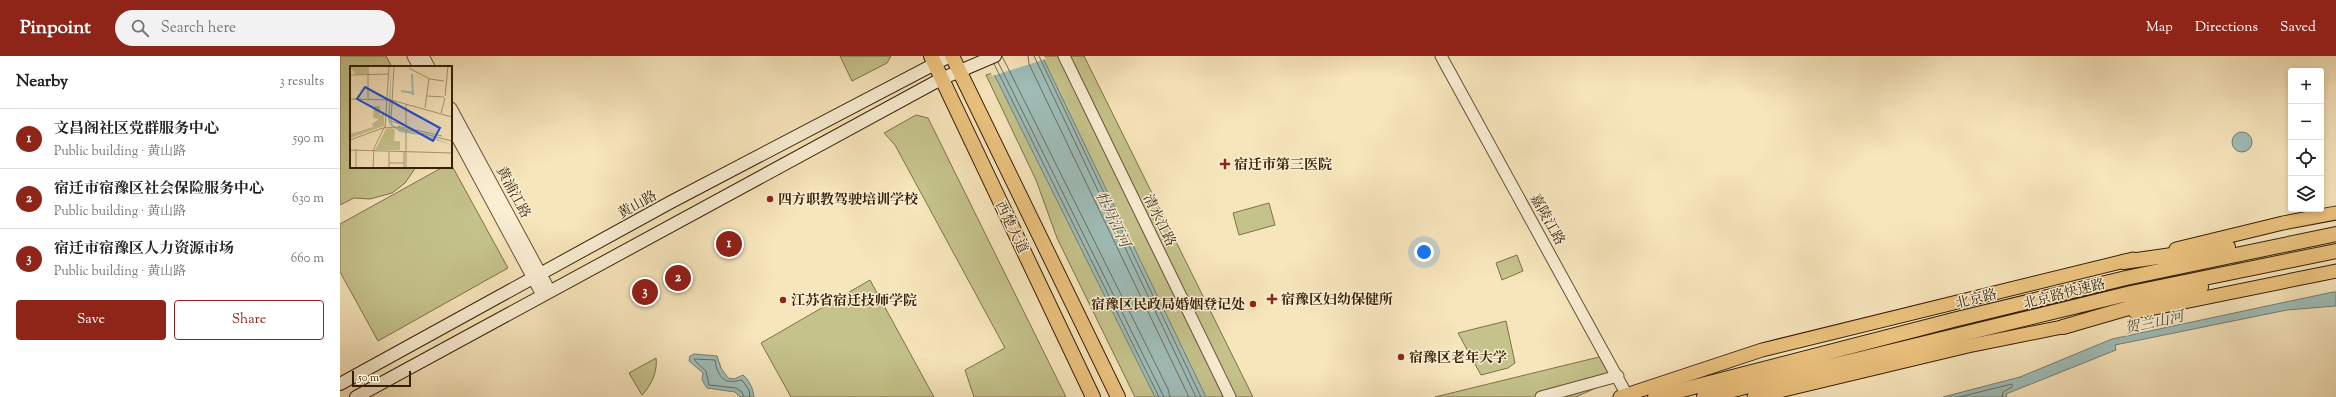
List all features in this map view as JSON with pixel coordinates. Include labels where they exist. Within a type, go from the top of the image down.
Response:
[{"type":"highway","points":[[951,56],[958,72]]},
{"type":"highway","name":"西楚大道","points":[[933,60],[1093,397]]},
{"type":"highway","name":"西楚大道","points":[[958,72],[1118,397]]},
{"type":"highway","points":[[2123,262],[2219,249],[2336,224]]},
{"type":"highway","name":"北京路快速路","points":[[1655,397],[1953,320],[2126,278],[2336,234]]},
{"type":"highway","name":"北京路快速路","points":[[1704,397],[1956,334],[2131,293],[2336,251]]},
{"type":"highway","points":[[2063,327],[2191,289],[2336,258]]},
{"type":"main road","name":"黄山路","points":[[340,384],[933,60],[951,56]]},
{"type":"main road","points":[[356,397],[941,79],[990,58]]},
{"type":"main road","name":"北京路","points":[[1625,396],[1762,350],[2283,223],[2336,213]]},
{"type":"main road","points":[[1754,397],[1968,346],[2336,271]]},
{"type":"street","points":[[413,56],[418,66]]},
{"type":"street","points":[[423,56],[428,66]]},
{"type":"street","name":"清水江路","points":[[1064,56],[1230,397]]},
{"type":"street","name":"嘉陵江路","points":[[1441,56],[1618,376],[1625,396]]},
{"type":"street","name":"黄浦江路","points":[[452,110],[546,293]]},
{"type":"street","name":"黄浦江路","points":[[452,128],[537,276]]},
{"type":"street","points":[[1541,397],[1618,376]]},
{"type":"shaded area","points":[[340,56],[386,56],[391,66],[350,66],[350,168],[415,168],[405,183],[392,193],[370,199],[354,198],[340,205]]},
{"type":"shaded area","points":[[840,56],[891,56],[887,63],[852,81]]},
{"type":"shaded area","points":[[1045,56],[1084,56],[1253,397],[1135,397],[1057,238],[1036,180],[986,75]]},
{"type":"shaded area","points":[[916,115],[928,118],[1066,397],[974,397],[965,370],[1005,348],[895,145],[884,133]]},
{"type":"shaded area","points":[[452,166],[508,268],[378,341],[340,272],[340,224],[441,168],[452,168]]},
{"type":"shaded area","points":[[1269,203],[1275,225],[1239,235],[1233,213]]},
{"type":"shaded area","points":[[1517,255],[1523,271],[1502,280],[1496,263]]},
{"type":"shaded area","points":[[870,280],[934,397],[791,397],[761,343]]},
{"type":"shaded area","points":[[1506,321],[1515,363],[1508,368],[1481,375],[1458,333]]},
{"type":"shaded area","points":[[1603,356],[1610,371],[1600,386],[1576,397],[1435,397]]},
{"type":"shaded area","points":[[656,358],[655,373],[642,395],[629,373]]},
{"type":"water","name":"牡丹江河","points":[[985,56],[1042,56],[1206,397],[1155,397]]},
{"type":"water","points":[[2242,132],[2249,135],[2252,142],[2249,149],[2242,152],[2235,149],[2232,142],[2235,135]]},
{"type":"water","points":[[2336,292],[2336,306],[2287,310],[2115,345],[2116,350],[2006,394],[2007,397],[1943,397],[2020,377],[2112,339]]},
{"type":"water","points":[[694,354],[717,356],[721,368],[728,378],[734,379],[743,375],[748,380],[754,397],[740,397],[735,392],[707,388],[702,380],[703,373],[689,361],[690,356]]},
{"type":"pier","points":[[983,56],[1044,56],[1046,59],[992,76]]},
{"type":"place","name":"宿迁市第三医院","points":[[1225,164]]},
{"type":"place","name":"四方职教驾驶培训学校","points":[[770,199]]},
{"type":"place","name":"文昌阁社区党群服务中心","points":[[729,244]]},
{"type":"place","name":"宿迁市宿豫区社会保险服务中心","points":[[678,278]]},
{"type":"place","name":"宿迁市宿豫区人力资源市场","points":[[645,292]]},
{"type":"place","name":"宿豫区妇幼保健所","points":[[1272,299]]},
{"type":"place","name":"江苏省宿迁技师学院","points":[[783,300]]},
{"type":"place","name":"宿豫区民政局婚姻登记处","points":[[1253,304]]},
{"type":"place","name":"宿豫区老年大学","points":[[1401,357]]},
{"type":"water label","name":"贺兰山河","points":[[2154,322]]}]
